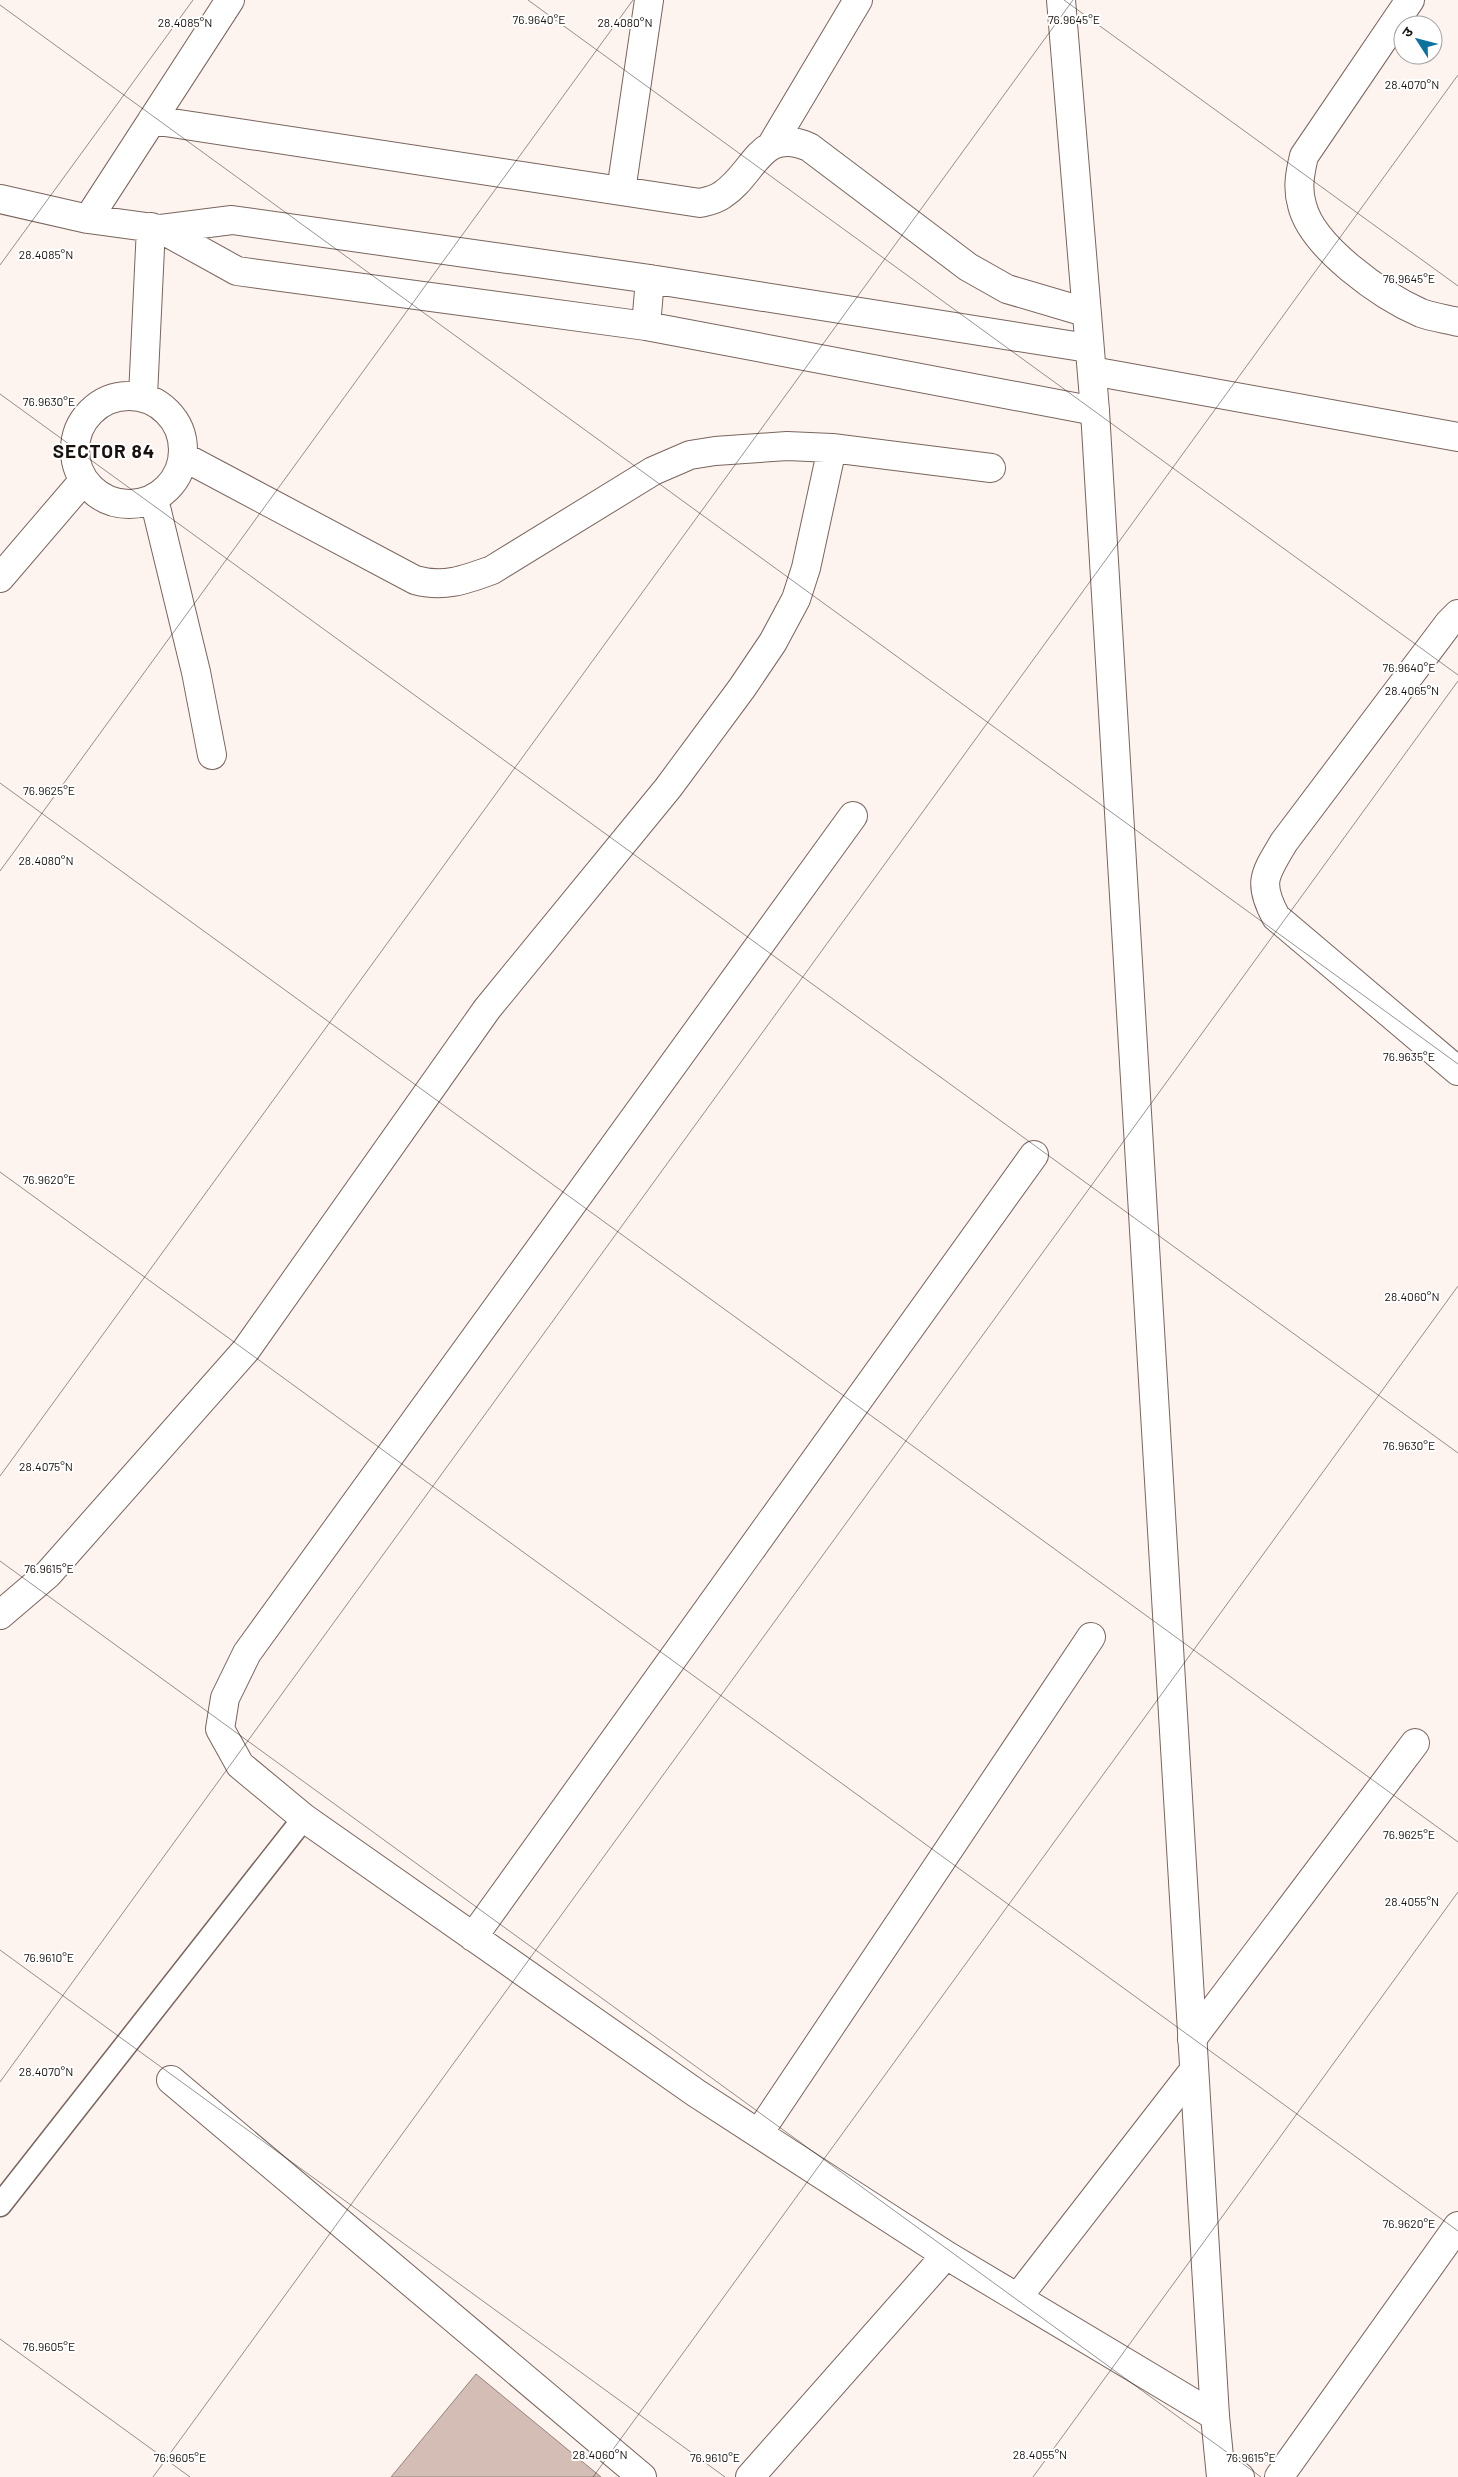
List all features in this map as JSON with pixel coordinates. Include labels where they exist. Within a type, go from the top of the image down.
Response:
[{"type":"street","points":[[88,219],[230,0]]},
{"type":"street","points":[[621,191],[649,0]]},
{"type":"street","points":[[152,120],[621,191],[700,202],[714,200],[728,191],[771,146],[858,0]]},
{"type":"street","points":[[1061,0],[1094,410],[1215,2416],[1227,2472]]},
{"type":"street","points":[[1410,0],[1304,156],[1298,178],[1302,206],[1309,225],[1331,252],[1384,293],[1422,313],[1458,322]]},
{"type":"street","points":[[771,146],[785,140],[794,140],[809,147],[968,267],[1007,289],[1085,312]]},
{"type":"street","points":[[0,199],[88,219],[156,228],[232,220],[650,279],[1090,359],[1458,437]]},
{"type":"street","points":[[156,228],[237,271],[646,326],[1094,410]]},
{"type":"street","points":[[143,396],[156,228]]},
{"type":"street","points":[[646,326],[650,279]]},
{"type":"street","points":[[117,396],[143,396],[166,409],[181,431],[184,457],[174,482],[154,499],[128,505],[103,499],[83,481],[74,456],[78,430],[93,408],[117,396]]},
{"type":"street","points":[[184,457],[415,580],[443,584],[464,581],[492,570],[653,471],[690,455],[715,451],[787,446],[832,448],[991,468]]},
{"type":"street","points":[[0,1615],[48,1574],[246,1350],[486,1009],[668,788],[742,688],[773,642],[796,599],[806,568],[832,448]]},
{"type":"street","points":[[0,578],[83,481]]},
{"type":"street","points":[[154,499],[196,672],[212,755]]},
{"type":"street","points":[[1458,614],[1449,623],[1284,842],[1268,868],[1264,883],[1265,897],[1276,916],[1458,1071]]},
{"type":"street","points":[[853,816],[247,1653],[226,1698],[220,1729],[240,1765],[304,1818],[696,2093],[946,2255],[1215,2416]]},
{"type":"street","points":[[473,1937],[1034,1155]]},
{"type":"street","points":[[759,2133],[1092,1637]]},
{"type":"street","points":[[1192,2039],[1416,1743]]},
{"type":"street","points":[[1018,2297],[1194,2070]]},
{"type":"street","points":[[171,2080],[642,2477]]},
{"type":"street","points":[[1279,2477],[1458,2226]]},
{"type":"street","points":[[750,2477],[946,2255]]},
{"type":"lane","points":[[0,2205],[304,1818]]},
{"type":"building","points":[[476,2374],[601,2477],[391,2477]]},
{"type":"district","name":"SECTOR 84","points":[[104,451]]}]
